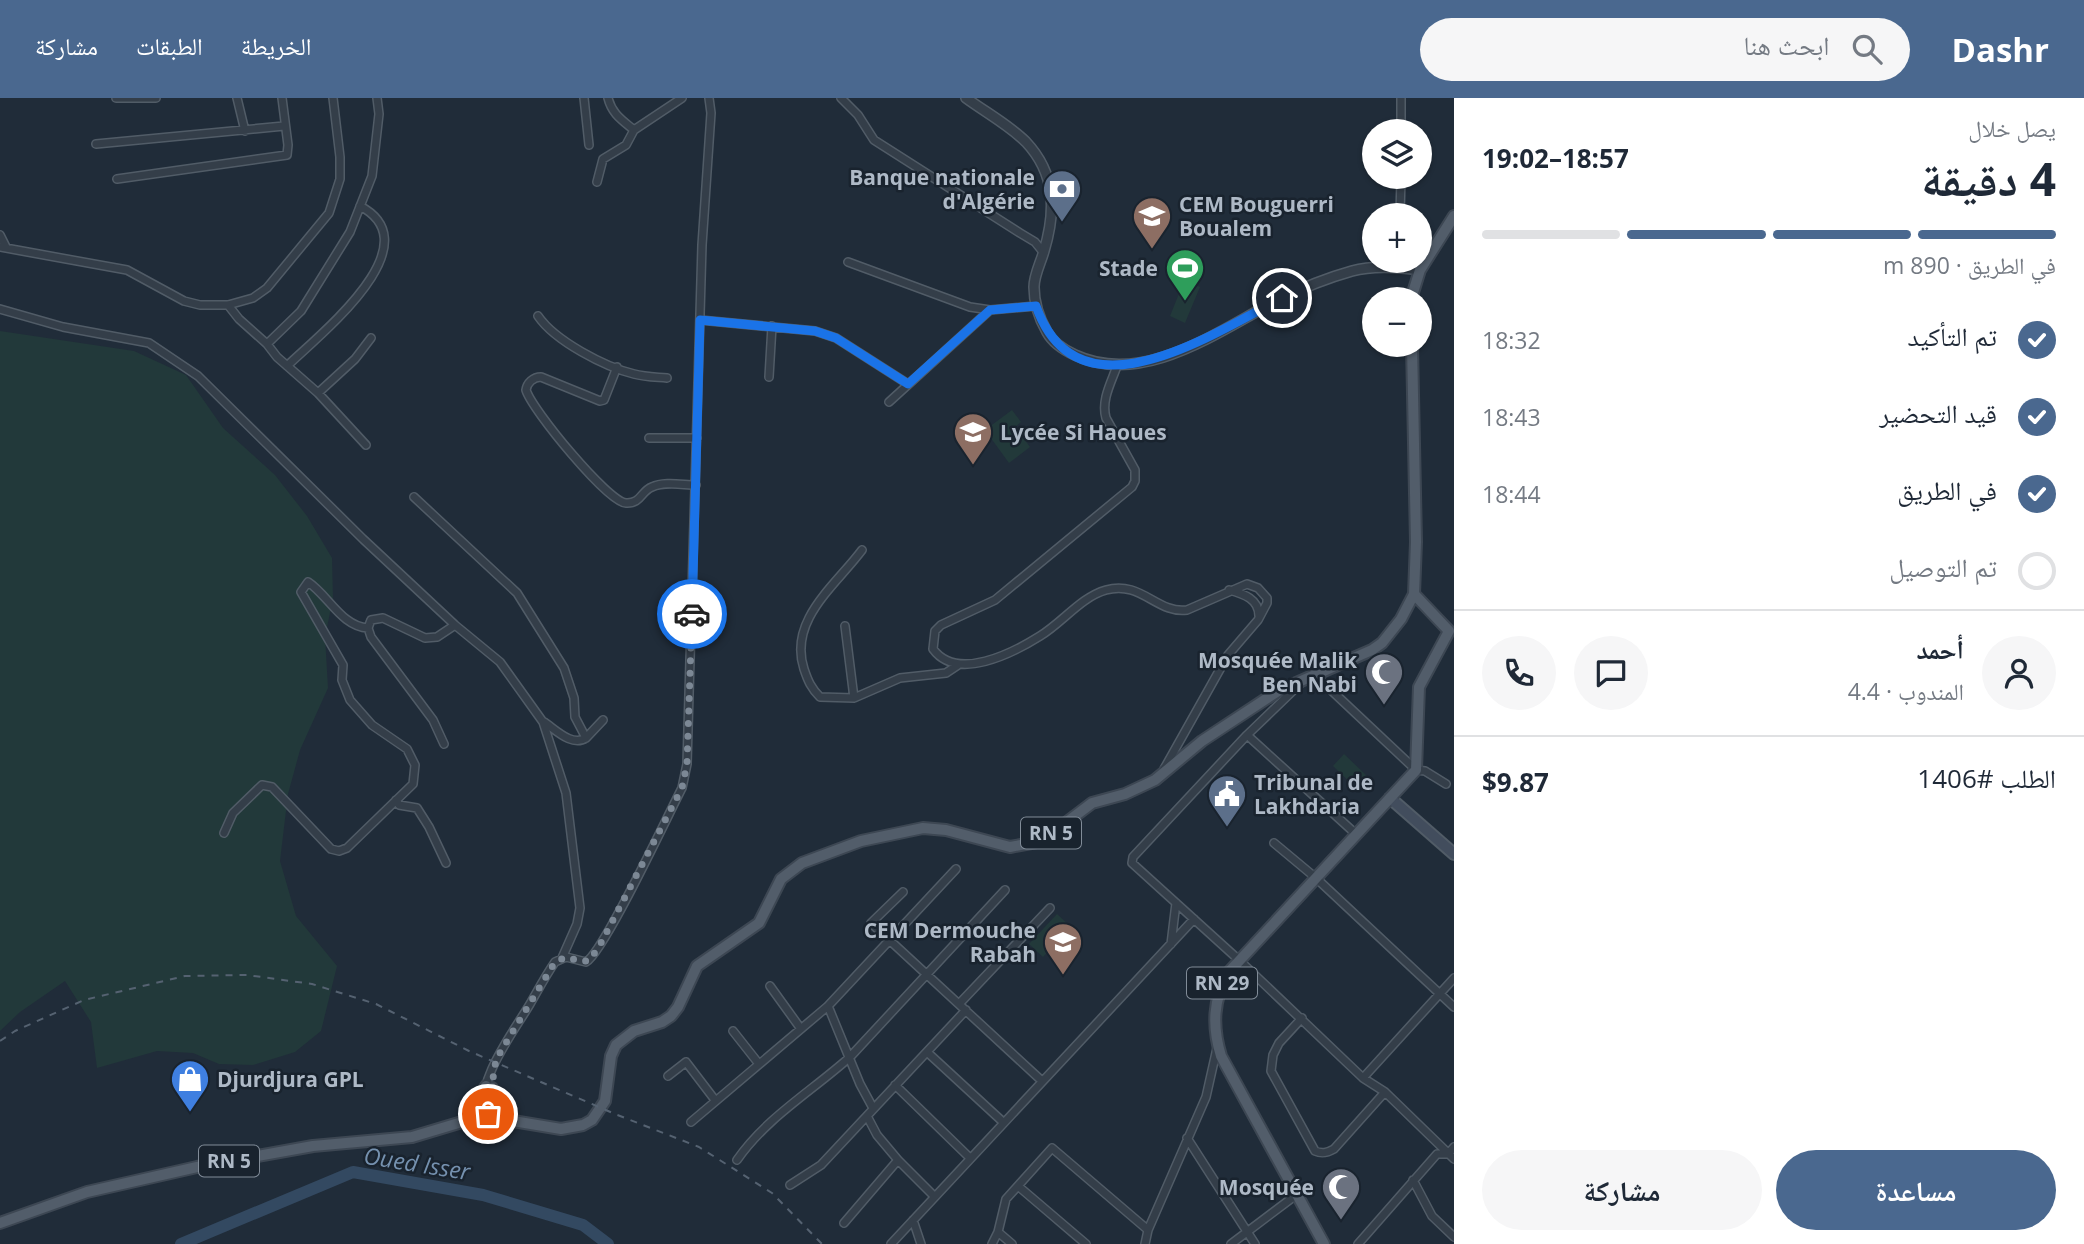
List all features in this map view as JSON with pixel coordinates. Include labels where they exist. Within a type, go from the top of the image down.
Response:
[{"type":"main road","points":[[1432,251],[1454,216]]},
{"type":"main road","name":"RN 5","points":[[0,1223],[87,1192],[197,1167],[313,1146],[412,1137],[463,1121],[485,1118],[561,1129],[583,1125],[592,1120],[605,1101],[615,1045],[634,1031],[662,1022],[671,1016],[678,1007],[696,966],[759,923],[781,879],[802,863],[861,841],[923,828],[946,830],[1010,847],[1042,841],[1092,803],[1125,793],[1162,775],[1202,741],[1278,691],[1316,676],[1382,643],[1401,619],[1414,594],[1416,541],[1412,357]]},
{"type":"main road","points":[[1414,594],[1451,631],[1419,687],[1416,770]]},
{"type":"main road","name":"RN 29","points":[[1324,1244],[1227,1069],[1217,1044],[1214,1021],[1216,1004],[1220,987],[1239,960],[1416,770]]},
{"type":"main road","points":[[1391,798],[1454,854]]},
{"type":"main road","points":[[463,1121],[489,1086],[513,1121]]},
{"type":"street","points":[[116,98],[156,98]]},
{"type":"street","points":[[237,98],[245,131]]},
{"type":"street","points":[[117,178],[287,155],[282,98]]},
{"type":"street","points":[[0,235],[3,247],[127,270],[184,302],[200,306],[229,305],[253,298],[267,288],[329,213],[340,179],[333,98]]},
{"type":"street","points":[[267,344],[301,311],[349,232],[372,176],[379,114],[377,98]]},
{"type":"street","points":[[584,98],[589,145]]},
{"type":"street","points":[[608,98],[616,116],[634,130]]},
{"type":"street","points":[[597,182],[603,159],[626,145],[634,130],[682,98]]},
{"type":"street","points":[[562,958],[582,962],[593,956],[617,916],[682,788],[687,764],[702,245],[711,113],[709,98]]},
{"type":"street","points":[[841,98],[859,115],[874,139],[1035,242],[1044,252]]},
{"type":"street","points":[[965,98],[1024,140],[1043,165],[1053,210],[1034,285],[1036,306],[1049,336],[1064,350],[1085,359],[1117,366],[1166,356],[1282,298],[1362,269]]},
{"type":"street","points":[[1401,98],[1401,119]]},
{"type":"street","points":[[96,144],[284,126]]},
{"type":"street","points":[[287,366],[346,310],[384,254],[384,232],[379,220],[372,212],[360,206]]},
{"type":"street","points":[[848,262],[970,307],[990,310],[1036,306]]},
{"type":"street","points":[[229,305],[239,319],[317,393],[366,445]]},
{"type":"street","points":[[0,309],[63,327],[149,343],[198,376],[363,539],[455,625],[500,662],[543,722],[566,793],[579,899],[577,924],[562,958],[553,965],[493,1069],[489,1086],[491,1105],[485,1118]]},
{"type":"street","points":[[889,401],[990,310]]},
{"type":"street","points":[[537,316],[561,339],[617,367],[637,375],[667,378]]},
{"type":"street","points":[[700,320],[815,331],[836,338],[908,384]]},
{"type":"street","points":[[769,377],[772,326]]},
{"type":"street","points":[[317,393],[355,359],[370,338]]},
{"type":"street","points":[[958,665],[939,657],[933,649],[935,631],[941,625],[995,600],[1132,487],[1135,470],[1103,410],[1117,366]]},
{"type":"street","points":[[617,367],[604,400],[600,401],[541,377],[530,382],[526,390],[532,404],[551,429],[603,488],[618,501],[638,501],[649,488],[656,485],[696,485]]},
{"type":"street","points":[[649,438],[697,438]]},
{"type":"street","points":[[414,497],[517,593],[564,668],[574,698],[575,717],[586,738]]},
{"type":"street","points":[[862,550],[811,613],[802,637],[801,660],[810,687],[820,697],[854,698],[900,678],[946,673],[958,665],[984,661],[1011,651],[1040,637],[1087,599],[1105,590],[1129,588],[1178,611],[1187,610],[1247,584],[1258,588],[1267,598],[1265,608],[1228,655],[1162,775]]},
{"type":"street","points":[[224,833],[233,813],[262,785],[272,787],[331,849],[338,852],[348,848],[413,784],[415,765],[407,749],[372,725],[350,700],[342,680],[343,665],[301,592],[304,584],[308,582],[316,587],[346,619],[359,628],[368,628]]},
{"type":"street","points":[[1229,590],[1249,597],[1257,605],[1258,620]]},
{"type":"street","points":[[444,744],[433,720],[371,637],[368,628],[372,620],[383,618],[425,638],[437,637],[455,625]]},
{"type":"street","points":[[845,626],[854,698]]},
{"type":"street","points":[[1316,676],[1416,770],[1425,771],[1446,784]]},
{"type":"street","points":[[1303,681],[1247,735],[1133,857],[1133,866],[1302,1018],[1363,1078],[1385,1092],[1451,1157]]},
{"type":"street","points":[[543,722],[574,742],[580,742],[603,720]]},
{"type":"street","points":[[1247,735],[1357,835]]},
{"type":"street","points":[[396,800],[399,805],[417,808],[446,863]]},
{"type":"street","points":[[1274,843],[1316,878],[1454,1007]]},
{"type":"street","points":[[691,1122],[828,1006],[956,869]]},
{"type":"street","points":[[737,1160],[763,1128],[850,1057],[1005,890]]},
{"type":"street","points":[[904,892],[871,923],[1042,1081]]},
{"type":"street","points":[[1170,946],[1176,903]]},
{"type":"street","points":[[790,1185],[821,1165],[927,1052],[962,1007],[1050,908]]},
{"type":"street","points":[[891,1244],[1194,919]]},
{"type":"street","points":[[1363,1078],[1454,978]]},
{"type":"street","points":[[770,986],[801,1029]]},
{"type":"street","points":[[828,1006],[860,1084],[873,1108]]},
{"type":"street","points":[[1302,1018],[1279,1043],[1273,1055],[1271,1071],[1315,1151],[1328,1152],[1334,1149],[1385,1092]]},
{"type":"street","points":[[733,1031],[759,1064]]},
{"type":"street","points":[[1145,1244],[1148,1230],[1206,1097],[1217,1044]]},
{"type":"street","points":[[927,1052],[1003,1122]]},
{"type":"street","points":[[668,1076],[686,1062],[715,1100]]},
{"type":"street","points":[[895,1085],[970,1158]]},
{"type":"street","points":[[867,1115],[877,1135],[934,1196]]},
{"type":"street","points":[[1187,1138],[1255,1244]]},
{"type":"street","points":[[1451,1157],[1454,1147]]},
{"type":"street","points":[[992,1244],[998,1232],[1006,1199],[1052,1148],[1148,1230]]},
{"type":"street","points":[[1358,1244],[1437,1154],[1451,1157]]},
{"type":"street","points":[[844,1223],[898,1160]]},
{"type":"street","points":[[1413,1180],[1432,1216],[1454,1237]]},
{"type":"street","points":[[1018,1186],[1086,1244]]},
{"type":"street","points":[[1231,1244],[1296,1195]]},
{"type":"street","points":[[913,1220],[921,1244]]},
{"type":"street","points":[[998,1232],[1012,1244]]},
{"type":"green space","name":"Stade","points":[[1184,281],[1200,287],[1185,323],[1170,316]]},
{"type":"green space","points":[[0,331],[134,351],[186,375],[223,428],[275,475],[307,516],[332,558],[333,598],[325,637],[328,688],[300,750],[288,794],[280,861],[296,916],[337,966],[321,1031],[295,1052],[253,1065],[219,1064],[193,1053],[157,1051],[97,1068],[91,1022],[65,981],[20,1012],[0,1031]]},
{"type":"green space","points":[[1012,410],[1021,422],[1015,427],[1030,447],[1009,463],[985,430]]},
{"type":"green space","points":[[1344,754],[1367,776],[1356,788],[1333,766]]},
{"type":"green space","points":[[1057,914],[1071,927],[1043,957],[1029,944]]},
{"type":"waterway","name":"Oued Isser","points":[[181,1244],[353,1172],[483,1195],[583,1225],[608,1244]]},
{"type":"railway","points":[[0,1041],[15,1031],[84,1000],[185,976],[247,975],[312,984],[376,1004],[469,1051],[699,1147],[772,1193],[822,1244]]},
{"type":"way so far","points":[[488,1114],[493,1069],[498,1056],[555,962],[566,957],[582,962],[593,956],[617,916],[682,788],[687,764],[692,614]]},
{"type":"place","name":"Banque nationale d'Algérie","points":[[1062,223]]},
{"type":"place","name":"CEM Bouguerri Boualem","points":[[1152,250]]},
{"type":"place","name":"Stade","points":[[1185,302]]},
{"type":"place","name":"Lycée Si Haoues","points":[[973,466]]},
{"type":"place","name":"Mosquée Malik Ben Nabi","points":[[1384,706]]},
{"type":"place","name":"Tribunal de Lakhdaria","points":[[1227,828]]},
{"type":"place","name":"CEM Dermouche Rabah","points":[[1063,976]]},
{"type":"place","name":"Djurdjura GPL","points":[[190,1113]]},
{"type":"place","name":"Mosquée","points":[[1341,1221]]},
{"type":"route","points":[[692,614],[700,320],[815,331],[836,338],[908,384],[990,310],[1036,306],[1049,336],[1064,350],[1085,359],[1117,366],[1166,356],[1282,298]]}]
